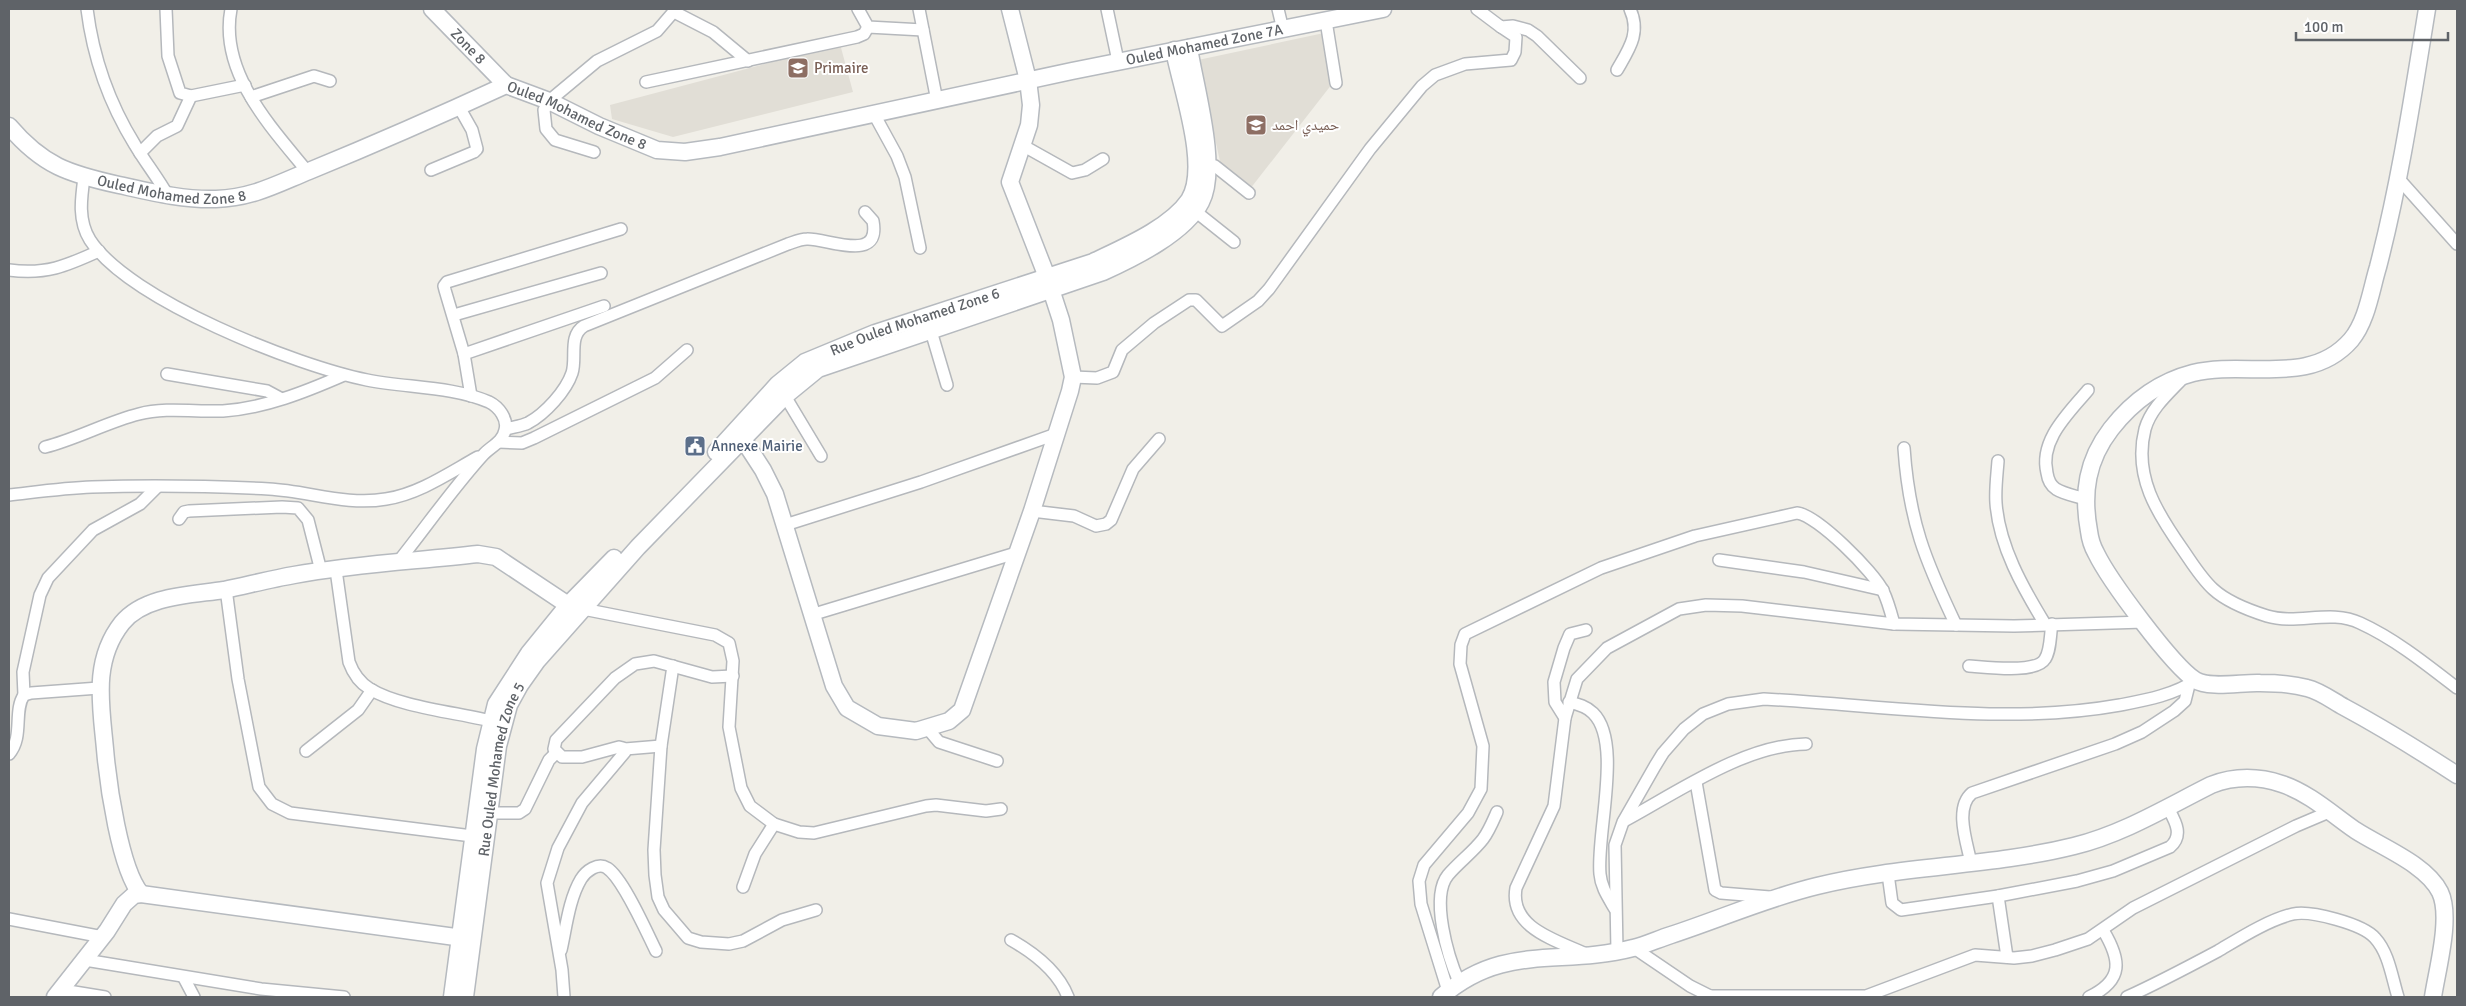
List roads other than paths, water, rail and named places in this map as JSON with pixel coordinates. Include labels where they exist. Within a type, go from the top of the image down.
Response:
[{"type":"street","points":[[87,9],[100,71],[118,114],[140,153],[168,196]]},
{"type":"street","points":[[166,9],[170,65],[180,93],[192,96],[244,85]]},
{"type":"street","points":[[231,9],[229,36],[238,72],[244,85],[307,172]]},
{"type":"street","name":"Zone 8","points":[[432,9],[506,85]]},
{"type":"street","points":[[594,152],[555,140],[550,135],[544,119],[544,110],[549,100],[598,61],[657,30],[676,9],[678,14],[685,19],[713,32],[748,60]]},
{"type":"street","points":[[858,9],[868,28]]},
{"type":"street","points":[[919,9],[937,101]]},
{"type":"street","points":[[740,433],[775,494],[834,686],[848,708],[878,726],[908,731],[928,729],[949,721],[962,710],[978,670],[1016,553],[1032,511],[1073,377],[1069,352],[1050,284],[1010,182],[1029,125],[1031,105],[1028,80],[1010,9]]},
{"type":"street","points":[[1107,9],[1118,62]]},
{"type":"street","points":[[1278,9],[1283,30]]},
{"type":"street","name":"Ouled Mohamed Zone 7A","points":[[1028,80],[1283,30],[1321,17],[1383,9]]},
{"type":"street","points":[[1073,377],[1097,378],[1113,372],[1122,350],[1154,323],[1190,300],[1196,300],[1222,326],[1258,302],[1297,253],[1370,150],[1422,86],[1435,75],[1456,66],[1476,62],[1506,61],[1512,58],[1516,37],[1476,9]]},
{"type":"street","points":[[1617,70],[1636,34],[1634,19],[1630,9]]},
{"type":"street","points":[[2192,683],[2144,622],[2096,554],[2091,542],[2085,498],[2092,459],[2100,444],[2121,417],[2155,387],[2186,375],[2204,371],[2299,368],[2323,362],[2342,349],[2354,337],[2368,305],[2398,178],[2427,9]]},
{"type":"street","points":[[1321,17],[1336,83]]},
{"type":"street","points":[[1501,27],[1513,26],[1532,32],[1551,47],[1580,78]]},
{"type":"street","points":[[868,28],[923,30]]},
{"type":"street","points":[[646,82],[858,37],[864,34],[868,28]]},
{"type":"street","name":"Rue Ouled Mohamed Zone 6","points":[[613,574],[740,433],[778,384],[805,362],[875,333],[1050,284],[1130,259],[1168,234],[1195,211],[1204,196],[1209,165],[1181,49]]},
{"type":"street","name":"Rue Ouled Mohamed Zone 6","points":[[576,607],[694,477],[740,433],[806,377],[827,364],[931,331],[1050,284],[1125,247],[1169,220],[1188,201],[1196,178],[1195,150],[1181,49]]},
{"type":"street","points":[[251,97],[314,76],[330,81]]},
{"type":"street","name":"Ouled Mohamed Zone 8","points":[[9,126],[36,154],[63,171],[84,178],[168,196],[217,199],[246,196],[288,181],[506,85],[549,100],[641,145],[674,152],[720,147],[1028,80]]},
{"type":"street","points":[[140,153],[157,136],[177,126],[192,96]]},
{"type":"street","points":[[431,170],[478,149],[472,130],[459,107]]},
{"type":"street","points":[[874,114],[893,148],[905,177],[920,248]]},
{"type":"street","points":[[1022,146],[1072,173],[1085,170],[1103,159]]},
{"type":"street","points":[[1209,165],[1215,166],[1250,193]]},
{"type":"street","points":[[9,495],[91,487],[157,487],[276,489],[337,499],[384,500],[404,496],[422,489],[484,454],[499,442],[506,430],[505,422],[497,407],[471,396],[344,375],[278,355],[165,300],[122,272],[90,240],[82,219],[81,201],[84,178]]},
{"type":"street","points":[[2398,178],[2457,244]]},
{"type":"street","points":[[1195,211],[1234,242]]},
{"type":"street","points":[[506,430],[534,419],[550,405],[564,387],[572,374],[576,337],[584,326],[788,244],[807,239],[853,247],[862,246],[874,234],[873,221],[864,212]]},
{"type":"street","points":[[471,396],[464,354],[444,286],[447,282],[621,229]]},
{"type":"street","points":[[9,270],[33,272],[59,269],[99,251]]},
{"type":"street","points":[[454,315],[601,273]]},
{"type":"street","points":[[464,354],[604,306]]},
{"type":"street","points":[[931,331],[946,384]]},
{"type":"street","points":[[499,442],[522,443],[534,438],[655,378],[687,350]]},
{"type":"street","points":[[167,374],[267,392],[280,398]]},
{"type":"street","points":[[45,447],[65,442],[138,414],[224,411],[258,406],[304,392],[344,375]]},
{"type":"street","points":[[2186,375],[2160,403],[2151,416],[2146,428],[2142,466],[2144,482],[2153,505],[2207,583],[2234,603],[2268,616],[2294,620],[2341,618],[2358,622],[2405,648],[2457,688]]},
{"type":"street","points":[[2085,498],[2058,490],[2051,485],[2046,469],[2046,455],[2052,436],[2088,390]]},
{"type":"street","points":[[784,396],[821,456]]},
{"type":"street","points":[[785,525],[921,482],[1056,434]]},
{"type":"street","points":[[1032,511],[1074,516],[1096,526],[1106,524],[1111,520],[1133,469],[1160,439]]},
{"type":"street","points":[[1904,448],[1906,480],[1919,540],[1933,579],[1956,625]]},
{"type":"street","points":[[398,562],[484,454]]},
{"type":"street","points":[[1970,666],[2027,668],[2037,666],[2046,657],[2048,624],[2011,560],[1998,522],[1996,503],[1998,461]]},
{"type":"street","points":[[9,754],[16,743],[21,702],[24,695],[23,672],[40,595],[48,578],[93,530],[140,504],[157,487]]},
{"type":"street","points":[[179,520],[184,512],[189,511],[298,508],[308,520],[328,570],[349,662],[355,674],[372,690],[408,702],[497,722]]},
{"type":"street","points":[[1449,990],[1421,904],[1419,881],[1424,865],[1468,813],[1481,789],[1483,746],[1460,664],[1461,645],[1465,634],[1601,568],[1694,536],[1797,513],[1807,516],[1824,528],[1866,567],[1883,590],[1894,624]]},
{"type":"street","points":[[812,614],[1016,553]]},
{"type":"street","points":[[141,894],[131,879],[124,859],[106,765],[99,688],[101,666],[111,638],[129,616],[161,600],[328,570],[398,562],[488,555],[500,560],[576,607],[715,635],[731,646],[733,676],[729,727],[741,788],[750,806],[774,824],[799,832],[814,833],[926,806],[936,805],[986,811],[1001,809]]},
{"type":"street","points":[[1718,560],[1804,572],[1883,590]]},
{"type":"street","name":"Rue Ouled Mohamed Zone 5","points":[[478,837],[488,813],[497,722],[496,704],[529,653],[613,574]]},
{"type":"street","points":[[226,589],[238,679],[260,787],[266,799],[280,809],[310,817],[478,837]]},
{"type":"street","points":[[1587,955],[1532,928],[1522,919],[1514,900],[1516,888],[1554,806],[1565,718],[1577,679],[1607,648],[1678,609],[1706,605],[1742,606],[1894,624],[2144,622]]},
{"type":"street","points":[[1565,718],[1554,698],[1556,673],[1570,634],[1586,630]]},
{"type":"street","points":[[661,746],[625,749],[619,747],[570,758],[556,753],[554,744],[626,668],[643,661],[674,666],[712,676],[733,676]]},
{"type":"street","points":[[674,666],[661,746],[654,876],[661,904],[668,917],[684,935],[701,942],[738,943],[782,920],[816,910]]},
{"type":"street","points":[[1971,863],[1962,813],[1966,798],[1972,793],[2115,744],[2142,732],[2186,701],[2192,683]]},
{"type":"street","points":[[1617,951],[1614,856],[1623,822],[1663,753],[1684,729],[1703,714],[1728,704],[1764,699],[2017,715],[2114,706],[2174,692],[2192,683],[2286,684],[2311,689],[2392,733],[2457,775]]},
{"type":"street","points":[[24,695],[99,688]]},
{"type":"street","points":[[306,751],[358,710],[372,690]]},
{"type":"street","points":[[1569,702],[1585,707],[1594,713],[1604,732],[1608,764],[1600,838],[1600,874],[1604,891],[1616,910]]},
{"type":"street","name":"Rue Ouled Mohamed Zone 5","points":[[465,997],[466,938],[478,837],[497,722]]},
{"type":"street","points":[[928,729],[940,742],[997,761]]},
{"type":"street","points":[[1623,822],[1696,782],[1758,752],[1779,746],[1806,744]]},
{"type":"street","points":[[564,997],[560,954],[546,891],[548,877],[558,848],[582,803],[622,758],[625,749]]},
{"type":"street","points":[[488,813],[519,813],[525,810],[549,760],[556,753]]},
{"type":"street","points":[[1449,990],[1490,966],[1526,958],[1587,955],[1634,948],[1774,898],[1819,886],[2074,846],[2111,834],[2226,779],[2252,778],[2281,784],[2301,792],[2329,812],[2411,863],[2430,879],[2440,891],[2444,903],[2444,919],[2433,997]]},
{"type":"street","points":[[1696,782],[1715,890],[1721,893],[1774,898]]},
{"type":"street","points":[[1888,874],[1892,903],[1898,909],[1998,896],[2113,871],[2170,847],[2177,840],[2178,832],[2168,808]]},
{"type":"street","points":[[1449,990],[1454,970],[1442,919],[1440,892],[1448,876],[1484,838],[1497,812]]},
{"type":"street","points":[[1634,948],[1690,986],[1710,997],[1866,996],[1975,955],[2032,956],[2088,939],[2104,930],[2133,908],[2296,826],[2329,812]]},
{"type":"street","points":[[743,887],[756,854],[774,824]]},
{"type":"street","points":[[560,954],[576,889],[581,878],[591,869],[603,866],[609,870],[621,885],[656,951]]},
{"type":"street","points":[[59,994],[103,937],[124,904],[134,895],[141,894],[466,938]]},
{"type":"street","points":[[1998,896],[2007,957]]},
{"type":"street","points":[[2126,997],[2169,978],[2248,934],[2293,914],[2308,913],[2334,918],[2374,937],[2387,960],[2398,997]]},
{"type":"street","points":[[9,919],[103,937]]},
{"type":"street","points":[[2089,997],[2106,989],[2113,978],[2116,955],[2104,930]]},
{"type":"street","name":"Rue Ouled Mohamed Zone 5","points":[[452,997],[466,938]]},
{"type":"street","points":[[1010,940],[1031,952],[1046,966],[1059,981],[1068,997]]},
{"type":"street","points":[[85,960],[184,978],[261,989],[344,997]]},
{"type":"street","points":[[184,978],[194,997]]},
{"type":"street","points":[[59,994],[104,997]]},
{"type":"place","name":"Primaire","points":[[798,68]]},
{"type":"place","name":"حميدي احمد","points":[[1256,125]]},
{"type":"place","name":"Annexe Mairie","points":[[695,446]]}]
